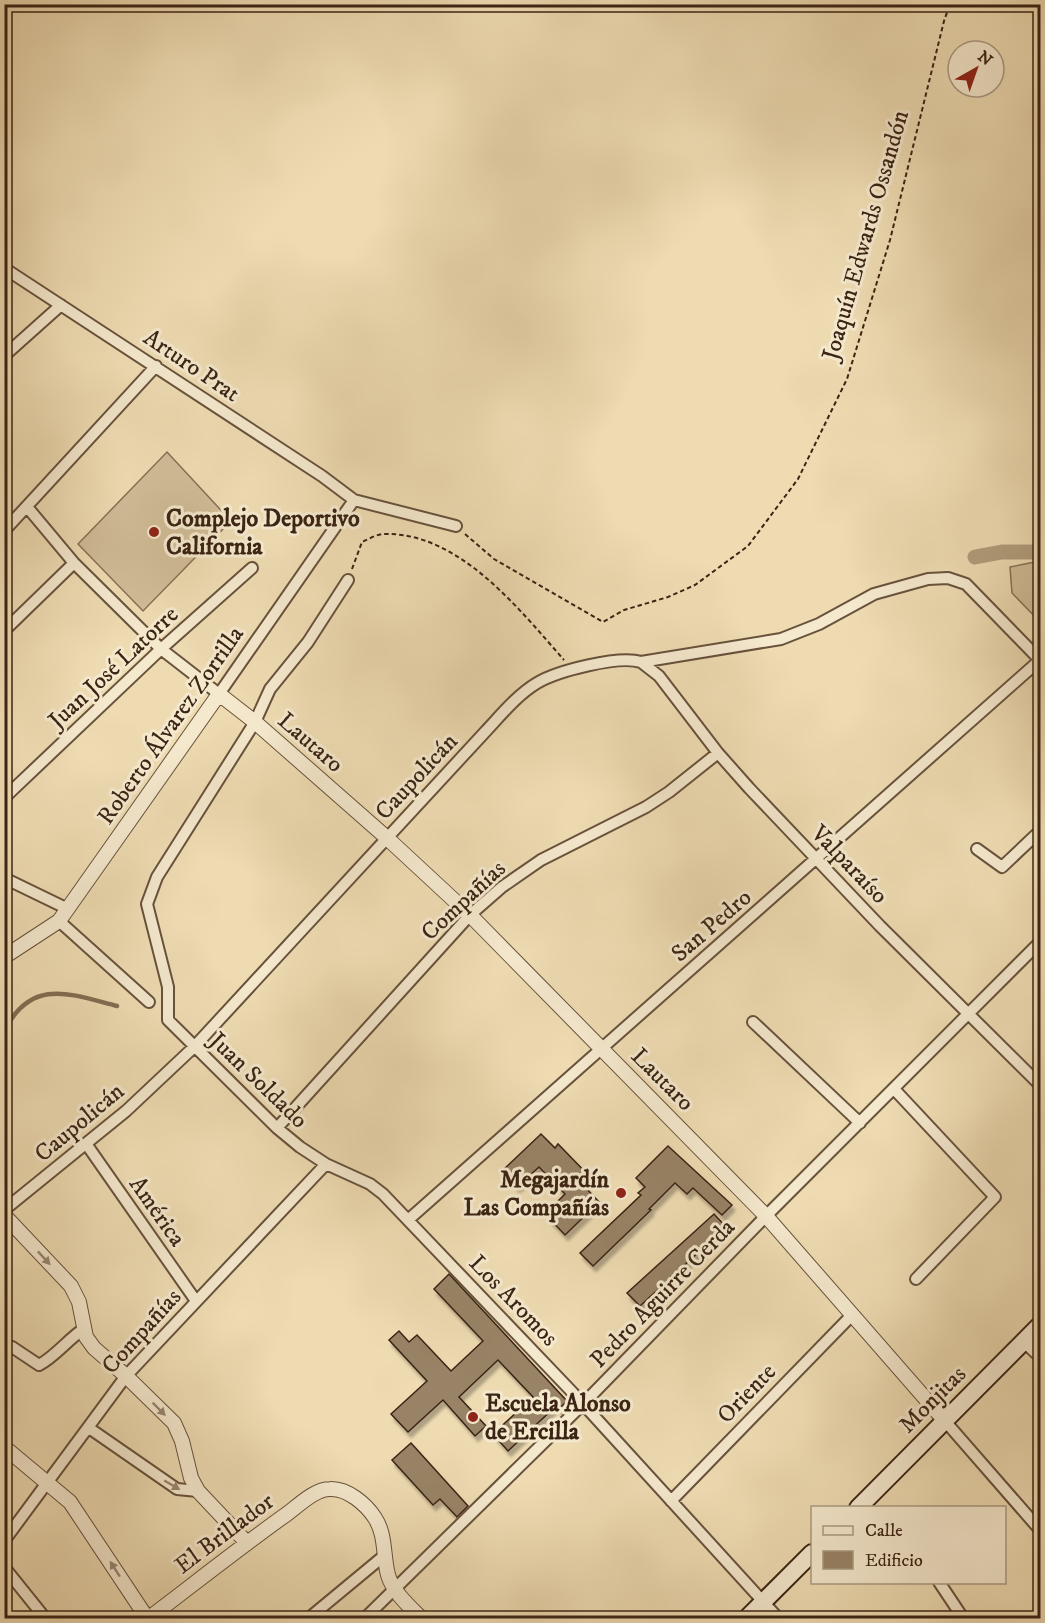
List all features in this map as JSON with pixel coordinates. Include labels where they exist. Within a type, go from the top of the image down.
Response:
[{"type":"main road","name":"Monjitas","points":[[868,1504],[945,1421],[1041,1325]]},
{"type":"main road","points":[[747,1618],[811,1555]]},
{"type":"street","name":"Arturo Prat","points":[[4,268],[322,476],[354,500]]},
{"type":"street","points":[[4,356],[62,305]]},
{"type":"street","points":[[4,531],[28,508],[156,366]]},
{"type":"street","points":[[354,500],[456,526]]},
{"type":"street","name":"Roberto Álvarez Zorrilla","points":[[4,957],[59,921],[354,500]]},
{"type":"street","points":[[28,508],[74,563],[161,649],[219,694]]},
{"type":"street","points":[[4,631],[74,563]]},
{"type":"street","name":"Juan José Latorre","points":[[4,798],[161,649],[252,568]]},
{"type":"street","name":"Caupolicán","points":[[4,1210],[126,1111],[194,1047],[512,703],[537,683],[573,670],[622,659],[641,662],[780,639],[819,624],[874,594],[928,579],[948,578],[966,584],[1040,660]]},
{"type":"street","points":[[255,722],[270,690],[308,642],[348,580]]},
{"type":"street","name":"San Pedro","points":[[408,1220],[1040,660]]},
{"type":"street","name":"Valparaíso","points":[[641,662],[659,676],[748,788],[969,1015],[1041,1085]]},
{"type":"street","name":"Lautaro","points":[[219,694],[255,722],[387,838],[470,915],[602,1049],[766,1216],[1041,1530]]},
{"type":"street","name":"Juan Soldado","points":[[255,722],[157,877],[147,904],[168,987],[168,1020],[277,1128],[326,1164]]},
{"type":"street","name":"Compañías","points":[[277,1128],[470,915],[502,887],[567,845],[646,807],[669,792],[718,753]]},
{"type":"street","points":[[977,849],[1002,867],[1041,831]]},
{"type":"street","points":[[4,878],[68,909]]},
{"type":"street","points":[[59,921],[149,1002]]},
{"type":"street","name":"Pedro Aguirre Cerda","points":[[365,1618],[583,1404],[766,1216],[1041,942]]},
{"type":"street","points":[[753,1022],[860,1123]]},
{"type":"street","points":[[894,1089],[995,1197],[916,1279]]},
{"type":"street","name":"América","points":[[87,1144],[196,1301]]},
{"type":"street","name":"Compañías","points":[[4,1541],[126,1376],[326,1164]]},
{"type":"street","name":"Los Aromos","points":[[326,1164],[370,1184],[383,1194],[583,1404],[778,1618]]},
{"type":"street","points":[[4,1215],[71,1286],[79,1302],[86,1337],[94,1348],[174,1423],[182,1441],[191,1478],[198,1491],[247,1543]]},
{"type":"street","name":"Oriente","points":[[671,1501],[852,1315]]},
{"type":"street","points":[[12,1347],[39,1365],[84,1329]]},
{"type":"street","points":[[1024,1342],[1041,1357]]},
{"type":"street","points":[[89,1428],[177,1490],[198,1491]]},
{"type":"street","points":[[4,1447],[70,1502],[148,1618]]},
{"type":"street","name":"El Brillador","points":[[148,1618],[247,1543],[315,1494],[328,1488],[340,1490],[354,1497],[375,1518],[382,1534],[385,1555]]},
{"type":"street","points":[[385,1555],[388,1575],[395,1590],[420,1618]]},
{"type":"street","points":[[309,1618],[385,1555]]},
{"type":"street","points":[[4,1567],[45,1618]]},
{"type":"street","points":[[940,1584],[963,1618]]},
{"type":"path","name":"Joaquín Edwards Ossandón","points":[[456,526],[494,559],[603,622],[624,610],[668,597],[695,585],[748,546],[798,479],[847,379],[890,240],[950,4]]},
{"type":"path","points":[[348,580],[362,542],[382,534],[419,538],[447,550],[484,577],[520,610],[573,670]]},
{"type":"shaded area","name":"Complejo Deportivo California","points":[[167,452],[231,521],[143,611],[78,544]]},
{"type":"shaded area","points":[[1040,561],[1040,622],[1012,593],[1010,567]]},
{"type":"building","points":[[541,1134],[555,1148],[558,1144],[592,1179],[584,1186],[599,1202],[565,1235],[545,1214],[565,1194],[539,1167],[517,1187],[502,1171]]},
{"type":"building","points":[[668,1146],[732,1205],[722,1215],[693,1188],[687,1194],[675,1183],[649,1209],[651,1210],[593,1266],[580,1253],[641,1195],[638,1193],[645,1187],[636,1178]]},
{"type":"building","points":[[714,1214],[726,1227],[640,1306],[627,1293]]},
{"type":"building","points":[[449,1274],[567,1401],[559,1409],[556,1406],[508,1451],[493,1434],[533,1397],[498,1360],[459,1397],[486,1426],[475,1436],[443,1400],[408,1432],[391,1414],[427,1381],[389,1340],[399,1331],[409,1342],[417,1335],[451,1371],[483,1341],[434,1289]]},
{"type":"building","points":[[411,1443],[468,1506],[457,1517],[440,1499],[433,1505],[392,1460]]},
{"type":"waterway","points":[[975,557],[1002,552],[1040,552]]},
{"type":"waterway","points":[[4,1031],[15,1014],[27,1003],[40,996],[68,994],[117,1006]]},
{"type":"place","name":"Complejo Deportivo California","points":[[154,532]]},
{"type":"place","name":"Megajardín Las Compañías","points":[[621,1193]]},
{"type":"place","name":"Escuela Alonso de Ercilla","points":[[473,1417]]}]
